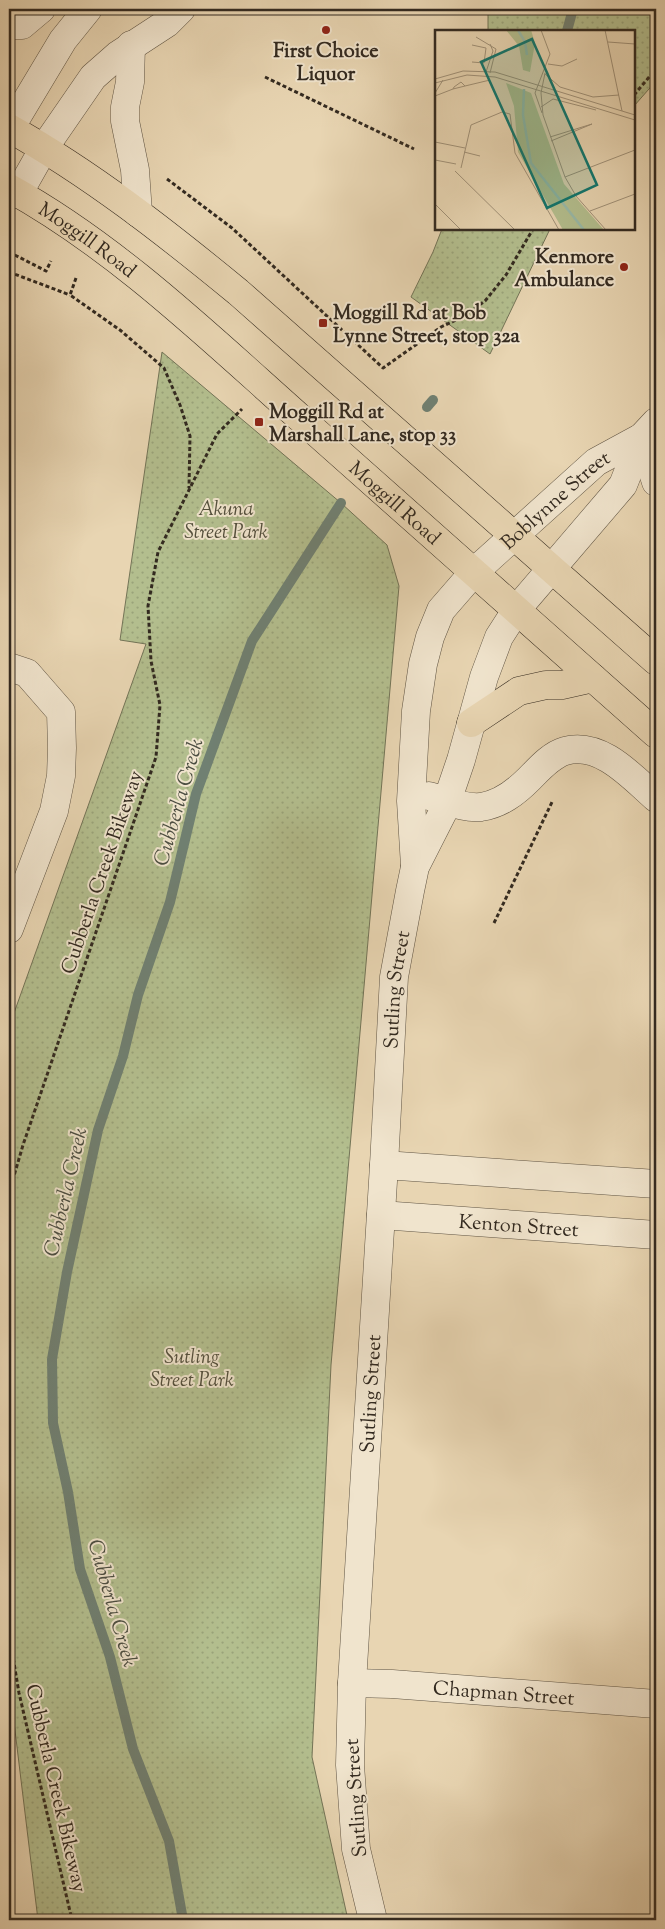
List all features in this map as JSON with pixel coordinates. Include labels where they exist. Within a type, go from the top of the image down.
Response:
[{"type":"main road","points":[[9,129],[44,148],[138,213],[238,292],[656,661]]},
{"type":"main road","name":"Moggill Road","points":[[13,191],[112,258],[184,315],[656,734]]},
{"type":"main road","points":[[471,723],[519,691],[546,684],[562,686],[593,678]]},
{"type":"street","points":[[9,25],[22,25],[41,9]]},
{"type":"street","points":[[9,129],[63,40],[88,9]]},
{"type":"street","points":[[13,191],[93,77],[132,45],[152,35],[181,9]]},
{"type":"street","points":[[132,45],[125,121],[135,170],[138,213]]},
{"type":"street","points":[[649,430],[656,482]]},
{"type":"street","name":"Boblynne Street","points":[[474,572],[596,462],[649,430]]},
{"type":"street","name":"Boblynne Street","points":[[552,569],[623,485],[649,430]]},
{"type":"street","name":"Sutling Street","points":[[373,1920],[356,1849],[350,1765],[352,1683],[394,977],[401,932],[415,868],[447,801],[484,677],[499,637],[517,610],[552,569]]},
{"type":"street","name":"Sutling Street","points":[[415,868],[411,790],[416,711],[423,664],[430,637],[441,610],[458,588],[474,572]]},
{"type":"street","points":[[9,667],[27,673],[60,712],[62,748],[61,776],[54,811],[9,930]]},
{"type":"street","points":[[411,790],[471,807],[493,804],[516,792],[553,757],[565,751],[578,749],[592,751],[618,765],[656,798]]},
{"type":"street","points":[[384,1165],[656,1184]]},
{"type":"street","name":"Kenton Street","points":[[381,1215],[656,1236]]},
{"type":"street","name":"Chapman Street","points":[[352,1683],[392,1684],[656,1704]]},
{"type":"path","points":[[635,94],[656,69]]},
{"type":"path","points":[[265,77],[414,149]]},
{"type":"path","points":[[162,176],[232,228],[384,368],[441,327],[462,317],[485,301],[506,275],[532,230]]},
{"type":"path","points":[[9,252],[46,271],[51,261]]},
{"type":"path","points":[[9,272],[70,295],[120,330],[164,368],[180,405],[190,436],[190,491]]},
{"type":"path","points":[[70,295],[76,278]]},
{"type":"path","name":"Cubberla Creek Bikeway","points":[[9,1194],[23,1145],[156,757],[160,705],[151,661],[148,606],[158,552],[217,434],[242,409]]},
{"type":"path","points":[[494,923],[554,798]]},
{"type":"path","name":"Cubberla Creek Bikeway","points":[[9,1633],[19,1693],[72,1920]]},
{"type":"green space","points":[[488,9],[656,9],[656,81],[635,105],[635,30],[488,30]]},
{"type":"green space","points":[[442,230],[550,230],[490,354],[411,297]]},
{"type":"green space","name":"Sutling Street Park","points":[[162,352],[341,503],[387,545],[399,586],[331,1365],[312,1757],[348,1920],[38,1920],[9,1681],[9,1027],[146,644],[120,640]]},
{"type":"waterway","name":"Cubberla Creek","points":[[567,30],[573,9]]},
{"type":"waterway","name":"Cubberla Creek","points":[[427,407],[433,400]]},
{"type":"waterway","name":"Cubberla Creek","points":[[183,1920],[169,1841],[133,1749],[110,1657],[80,1569],[68,1492],[53,1423],[52,1359],[67,1272],[98,1130],[123,1056],[138,995],[170,902],[196,794],[252,641],[341,503]]},
{"type":"place","name":"First Choice Liquor","points":[[326,30]]},
{"type":"place","name":"Kenmore Ambulance","points":[[624,267]]},
{"type":"place","name":"Moggill Rd at Bob Lynne Street, stop 32a","points":[[323,323]]},
{"type":"place","name":"Moggill Rd at Marshall Lane, stop 33","points":[[259,422]]},
{"type":"park label","name":"Akuna Street Park","points":[[226,520]]}]
